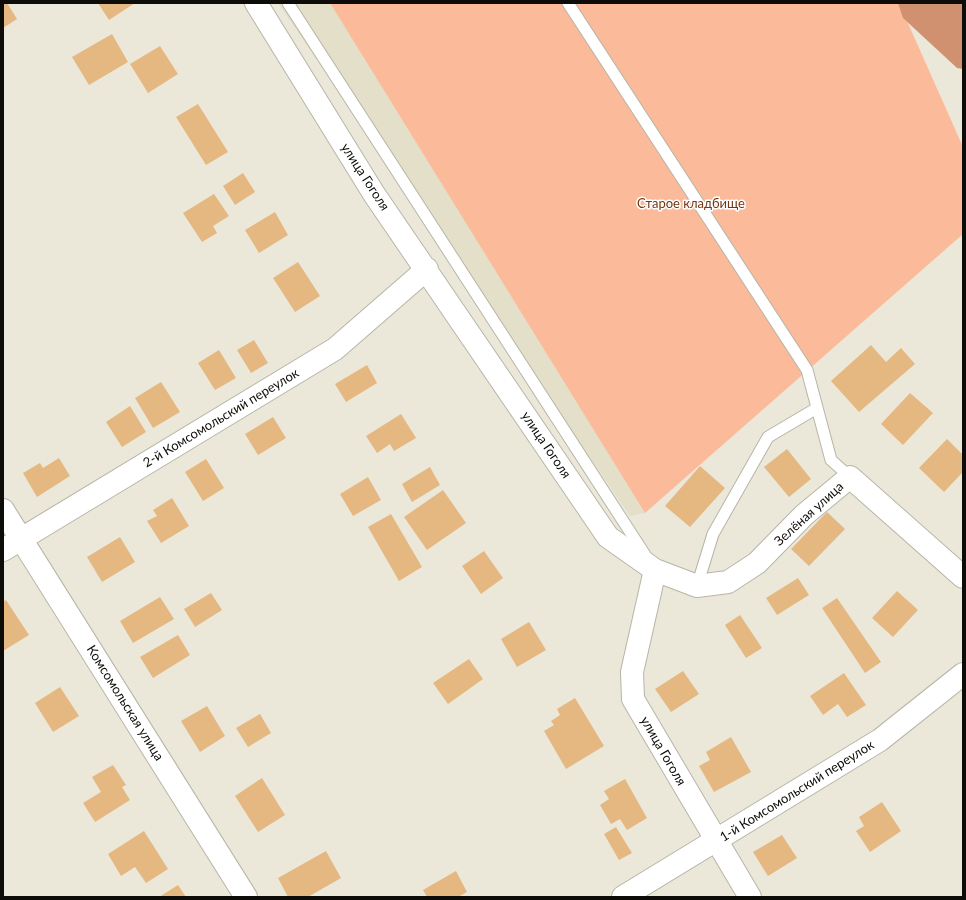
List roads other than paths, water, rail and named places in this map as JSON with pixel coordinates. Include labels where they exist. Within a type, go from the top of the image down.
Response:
[{"type":"street","name":"улица Гоголя","points":[[256,3],[374,194],[427,269],[608,537],[655,570],[632,672],[633,699],[716,842],[750,897]]},
{"type":"street","name":"2-й Комсомольский переулок","points":[[3,550],[335,348],[427,269]]},
{"type":"street","name":"Зелёная улица","points":[[655,570],[696,586],[728,582],[757,563],[804,515],[850,477],[963,577]]},
{"type":"street","name":"Комсомольская улица","points":[[3,510],[246,897]]},
{"type":"street","name":"1-й Комсомольский переулок","points":[[623,897],[716,842],[880,740],[963,674]]},
{"type":"lane","points":[[288,3],[655,570]]},
{"type":"lane","points":[[568,3],[807,370],[831,460],[850,477]]},
{"type":"lane","points":[[696,586],[713,534],[768,437],[817,408]]},
{"type":"park label","name":"Старое кладбище","points":[[691,204]]}]
